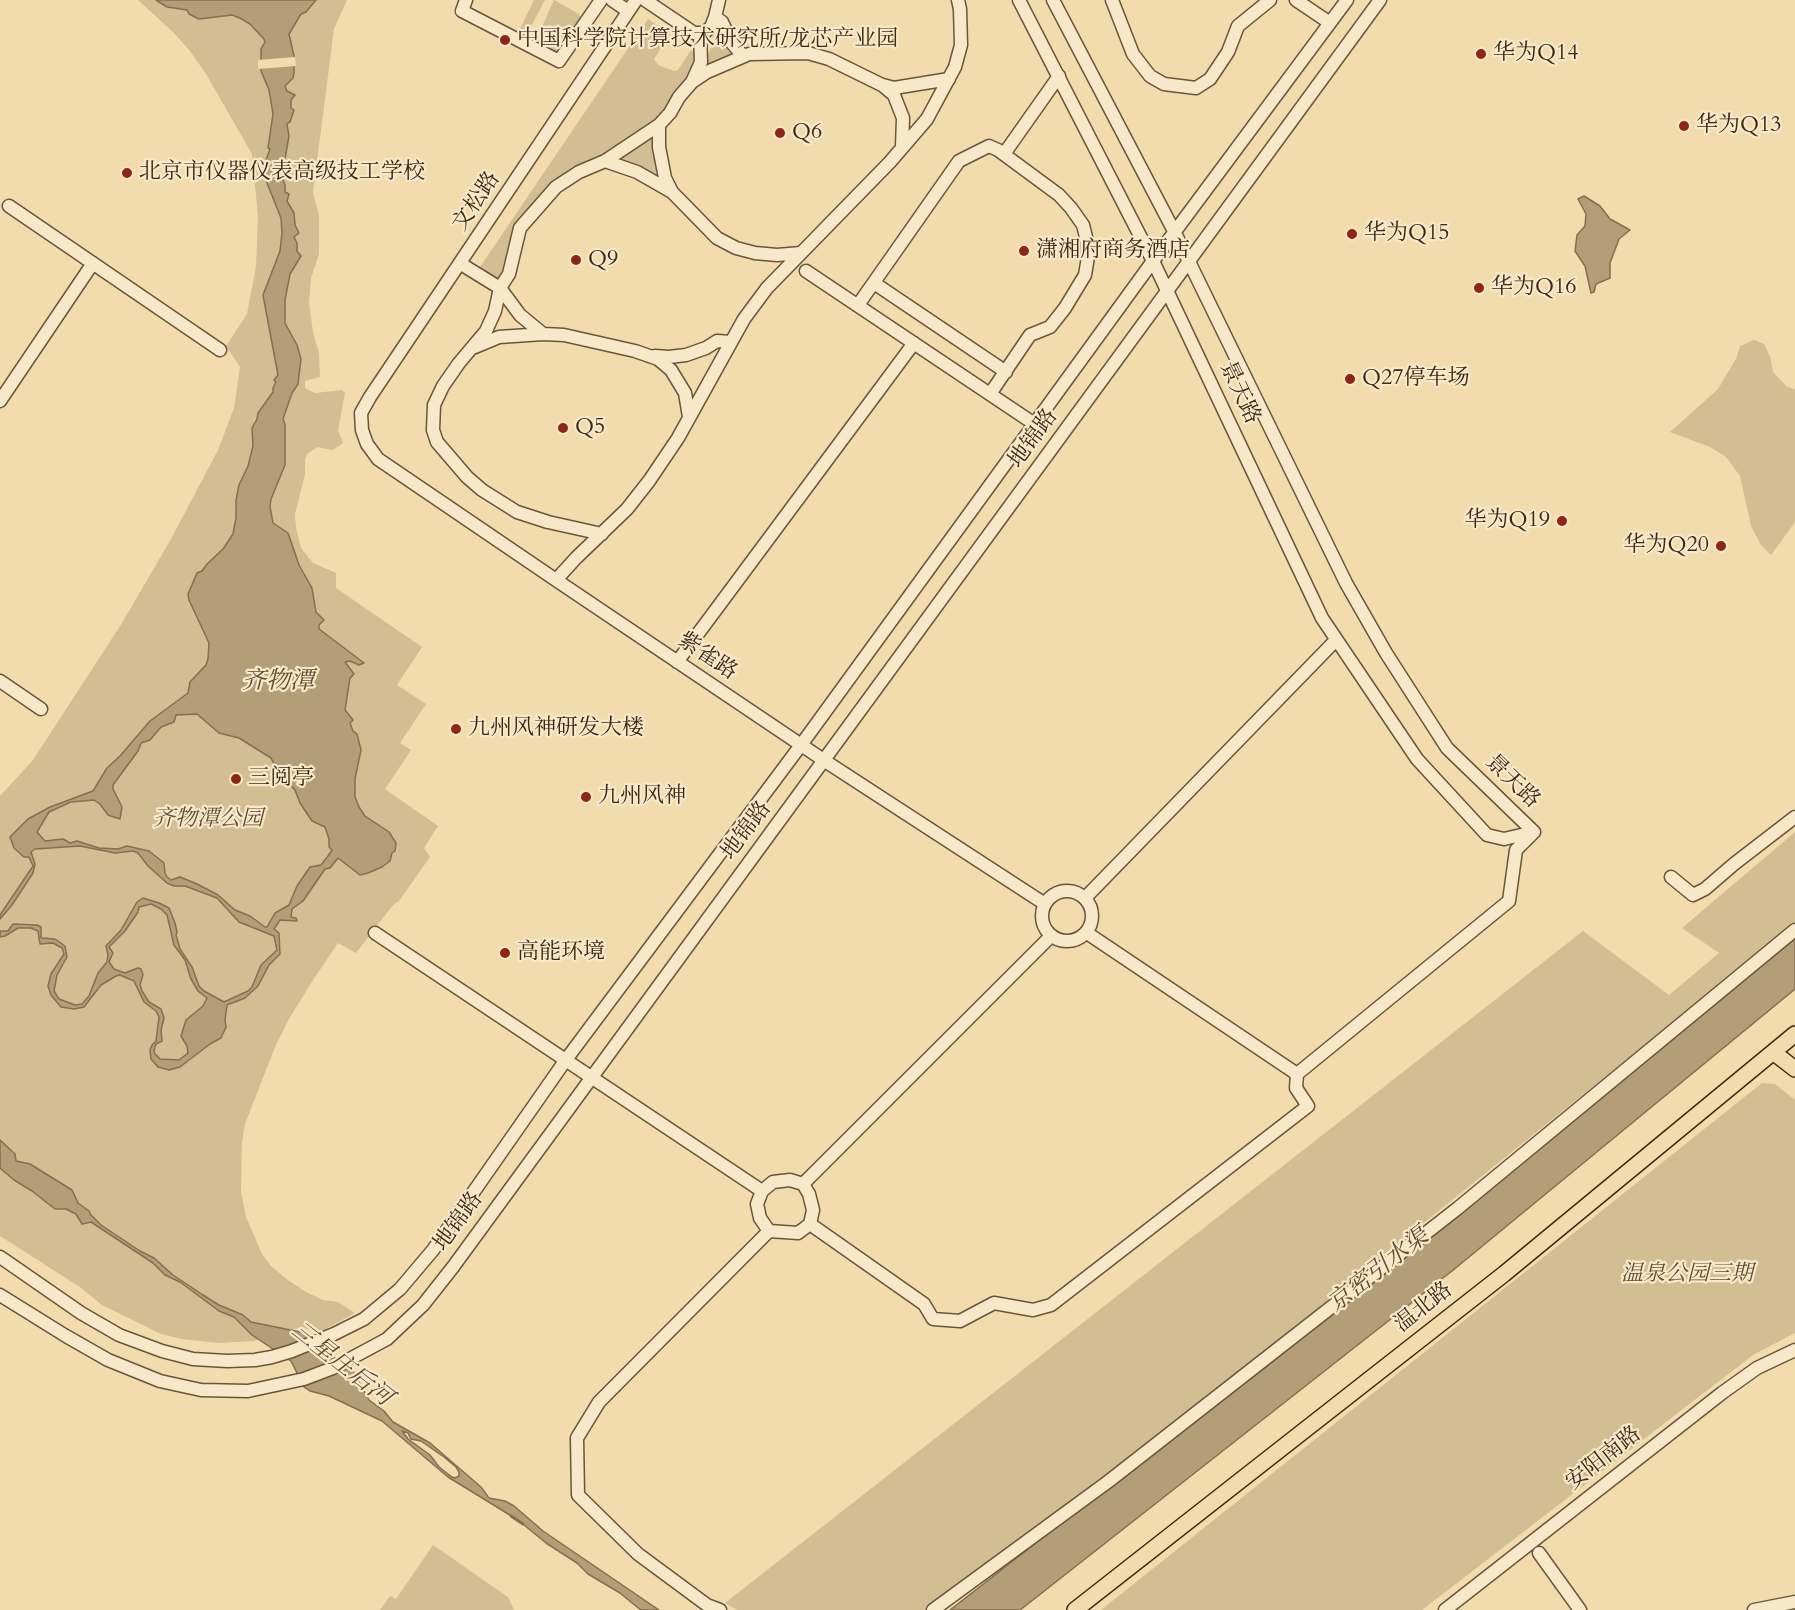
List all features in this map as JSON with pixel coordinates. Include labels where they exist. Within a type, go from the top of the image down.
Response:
[{"type":"main road","name":"温北路","points":[[1075,1610],[1504,1274],[1794,1036]]},
{"type":"main road","points":[[1773,1052],[1795,1068]]},
{"type":"street","points":[[466,0],[462,10],[559,61],[601,0]]},
{"type":"street","points":[[612,0],[628,11]]},
{"type":"street","name":"文松路","points":[[362,430],[361,413],[369,397],[461,264],[636,0]]},
{"type":"street","points":[[645,0],[694,33],[705,32],[711,27],[719,0]]},
{"type":"street","points":[[555,580],[627,509],[649,481],[689,417],[744,319],[767,288],[927,119],[955,67],[961,45],[958,0]]},
{"type":"street","name":"景天路","points":[[1019,0],[1154,261],[1322,618],[1417,759],[1487,835],[1504,839],[1534,832]]},
{"type":"street","name":"景天路","points":[[1053,0],[1175,233],[1346,583],[1386,653],[1448,748],[1534,832]]},
{"type":"street","points":[[1112,0],[1133,54],[1150,76],[1164,84],[1196,88],[1209,79],[1228,52],[1238,26],[1270,0]]},
{"type":"street","points":[[1296,0],[1330,23]]},
{"type":"street","name":"地锦路","points":[[0,1257],[81,1313],[119,1335],[162,1351],[193,1359],[227,1361],[272,1358],[316,1342],[364,1319],[388,1300],[413,1276],[565,1061],[801,745],[1347,0]]},
{"type":"street","name":"地锦路","points":[[0,1295],[86,1349],[160,1381],[201,1390],[248,1390],[316,1375],[362,1354],[387,1339],[423,1305],[453,1267],[1380,0]]},
{"type":"street","points":[[715,17],[722,22],[732,43],[743,56]]},
{"type":"street","points":[[692,82],[701,62],[700,33]]},
{"type":"street","points":[[602,534],[548,522],[509,507],[482,490],[467,477],[437,442],[433,430],[434,405],[443,386],[486,331],[491,321],[500,288],[509,274],[520,228],[529,215],[556,187],[579,172],[605,161],[659,125],[692,82],[707,72],[743,56],[781,52],[808,53],[829,59],[882,85],[894,88],[949,79]]},
{"type":"street","points":[[1004,154],[1059,76]]},
{"type":"street","points":[[882,85],[894,95],[900,107],[904,139],[902,148]]},
{"type":"street","points":[[659,125],[662,166],[672,192]]},
{"type":"street","points":[[858,305],[959,161],[989,146],[1004,154],[1059,195],[1071,208],[1083,225],[1088,257],[1085,275],[1065,308],[1050,327],[1038,334],[1030,335],[990,394]]},
{"type":"street","points":[[605,161],[637,172],[672,192],[724,243],[755,253],[777,255],[801,253]]},
{"type":"street","points":[[9,206],[219,350]]},
{"type":"street","points":[[0,401],[93,263]]},
{"type":"street","points":[[461,264],[500,288],[519,315],[543,334]]},
{"type":"street","points":[[806,271],[1036,425]]},
{"type":"street","points":[[873,283],[1006,372]]},
{"type":"street","points":[[473,348],[499,337],[543,334],[573,337],[658,359],[671,370],[679,381],[685,393],[689,417]]},
{"type":"street","points":[[648,356],[686,355],[706,348],[717,341],[731,342]]},
{"type":"street","points":[[677,662],[914,343]]},
{"type":"street","name":"紫雀路","points":[[362,430],[367,444],[378,459],[801,745],[1045,904]]},
{"type":"street","points":[[1085,898],[1336,640]]},
{"type":"street","points":[[0,681],[40,709]]},
{"type":"street","points":[[1671,877],[1693,896],[1705,890],[1734,864],[1795,817]]},
{"type":"street","points":[[810,1224],[924,1304],[933,1318],[960,1321],[994,1303],[1033,1310],[1051,1305],[1308,1106],[1296,1088],[1297,1074],[1509,901],[1516,850],[1534,832]]},
{"type":"street","points":[[1064,891],[1079,894],[1085,898],[1090,904],[1093,919],[1087,933],[1081,938],[1066,942],[1051,936],[1042,921],[1045,904],[1057,893],[1064,891]]},
{"type":"street","points":[[933,1610],[1109,1481],[1449,1215],[1795,930]]},
{"type":"street","points":[[375,933],[762,1191]]},
{"type":"street","points":[[1087,933],[1297,1074]]},
{"type":"street","points":[[803,1184],[1051,936]]},
{"type":"street","points":[[720,1610],[707,1605],[638,1554],[578,1495],[577,1438],[599,1402],[769,1231],[798,1233],[810,1224],[813,1210],[809,1194],[803,1184],[790,1180],[773,1182],[762,1191],[757,1204],[760,1218],[769,1231]]},
{"type":"street","name":"安阳南路","points":[[1445,1610],[1722,1393],[1757,1368],[1795,1350]]},
{"type":"street","points":[[1539,1553],[1580,1610]]},
{"type":"street","points":[[1754,1610],[1795,1602]]},
{"type":"green space","name":"齐物潭公园","points":[[138,0],[347,0],[334,29],[313,192],[319,216],[319,254],[311,278],[309,303],[319,353],[320,377],[305,381],[305,388],[315,393],[342,390],[345,393],[338,430],[343,443],[333,450],[317,447],[307,454],[305,474],[295,514],[296,528],[301,548],[313,563],[336,573],[336,588],[422,647],[397,685],[426,704],[400,743],[411,750],[385,789],[438,826],[424,848],[430,857],[399,901],[393,905],[356,953],[338,943],[313,980],[275,1047],[245,1124],[242,1142],[241,1192],[246,1217],[262,1254],[271,1266],[306,1292],[323,1300],[338,1302],[355,1313],[318,1333],[302,1327],[254,1341],[219,1343],[161,1334],[102,1305],[80,1287],[0,1236],[0,796],[33,760],[122,623],[171,539],[218,450],[234,408],[240,367],[226,346],[247,314],[256,267],[258,216],[252,154],[206,74],[190,51]]},
{"type":"green space","points":[[534,0],[545,0],[529,30],[524,34],[519,31]]},
{"type":"green space","points":[[554,0],[579,14],[581,19],[558,55],[535,42]]},
{"type":"green space","points":[[648,19],[670,34],[654,59],[658,65],[674,71],[678,70],[691,50],[695,53],[697,60],[689,78],[669,107],[651,125],[606,155],[575,168],[552,182],[530,206],[516,226],[504,271],[499,279],[485,273],[480,267]]},
{"type":"green space","points":[[720,33],[734,54],[706,66],[705,61],[716,36]]},
{"type":"green space","points":[[652,137],[659,168],[657,173],[654,175],[620,161],[624,154]]},
{"type":"green space","points":[[1754,340],[1764,344],[1770,356],[1773,372],[1787,387],[1795,389],[1795,522],[1771,555],[1761,545],[1751,526],[1740,476],[1726,457],[1710,447],[1670,432],[1718,389],[1736,359],[1740,346]]},
{"type":"green space","points":[[1795,832],[1795,924],[1077,1502],[924,1610],[737,1610],[725,1603],[1583,931],[1669,995],[1719,953],[1682,928]]},
{"type":"green space","name":"温泉公园三期","points":[[1762,1083],[1775,1084],[1795,1100],[1795,1333],[1753,1355],[1422,1610],[1101,1610]]},
{"type":"green space","points":[[433,1545],[508,1597],[514,1610],[380,1610],[390,1596],[396,1599]]},
{"type":"water","name":"齐物潭","points":[[156,0],[316,0],[306,12],[301,14],[289,34],[294,56],[294,73],[293,78],[285,86],[287,91],[295,95],[291,100],[291,108],[294,110],[287,124],[289,136],[285,159],[279,162],[285,167],[281,176],[285,192],[289,194],[287,201],[294,213],[295,225],[299,233],[294,237],[297,251],[301,256],[290,274],[285,300],[285,323],[297,345],[301,359],[298,384],[292,393],[283,419],[285,465],[270,507],[273,523],[288,533],[299,565],[312,588],[316,612],[324,620],[319,625],[319,629],[364,663],[359,665],[350,661],[345,662],[354,674],[350,678],[345,710],[353,720],[350,723],[357,734],[361,750],[355,779],[355,797],[365,816],[389,832],[396,843],[390,861],[368,873],[360,875],[338,858],[330,868],[325,869],[303,901],[292,909],[291,917],[296,918],[297,921],[280,920],[274,929],[279,933],[280,954],[269,965],[258,986],[245,998],[227,1005],[226,1027],[221,1038],[180,1067],[169,1070],[158,1067],[151,1059],[150,1050],[156,1041],[159,1017],[156,1011],[144,1002],[134,981],[120,975],[116,976],[101,985],[84,1007],[74,1009],[61,1007],[51,995],[48,986],[51,974],[64,954],[62,948],[53,943],[40,944],[38,931],[31,928],[18,928],[0,937],[0,931],[8,931],[13,924],[37,925],[41,927],[41,938],[55,939],[65,946],[67,957],[57,975],[54,991],[59,999],[75,1005],[82,1004],[89,996],[98,973],[107,962],[106,946],[121,930],[137,902],[143,898],[169,908],[175,923],[180,949],[192,967],[199,986],[224,1002],[248,991],[261,965],[277,950],[274,936],[239,922],[217,898],[185,886],[174,886],[167,883],[148,866],[138,853],[133,851],[115,853],[80,846],[35,849],[31,852],[35,864],[33,873],[0,919],[0,915],[33,866],[29,857],[24,857],[14,848],[10,837],[28,819],[50,807],[93,791],[107,768],[150,721],[188,693],[190,682],[206,665],[209,643],[188,594],[197,573],[202,571],[223,549],[233,534],[239,485],[248,466],[253,446],[252,428],[258,413],[273,392],[276,382],[274,380],[278,375],[263,295],[280,251],[282,233],[281,218],[267,183],[265,163],[270,149],[268,148],[273,114],[269,90],[261,71],[261,49],[265,42],[250,24],[232,15],[199,19],[189,14],[187,10],[167,7]],"holes":[[[197,714],[219,733],[239,738],[271,758],[277,770],[295,790],[300,803],[312,821],[325,827],[329,839],[329,847],[332,850],[328,856],[321,865],[310,867],[297,886],[289,905],[275,913],[267,927],[235,910],[218,895],[197,884],[180,877],[171,880],[165,873],[164,863],[149,851],[127,846],[118,849],[99,848],[77,841],[70,843],[63,839],[45,841],[37,832],[49,812],[71,802],[94,800],[108,815],[120,819],[122,807],[113,785],[138,751],[141,743],[150,740],[161,727],[174,722],[176,715]],[[151,904],[167,915],[174,945],[185,960],[191,979],[198,991],[207,998],[203,1006],[186,1020],[181,1036],[188,1053],[179,1060],[160,1059],[155,1054],[156,1044],[162,1041],[161,1030],[164,1018],[161,1009],[149,1002],[142,991],[141,969],[125,973],[114,969],[109,962],[113,953],[109,947],[125,931],[139,907]]]},
{"type":"water","points":[[1584,196],[1600,206],[1610,219],[1630,230],[1619,239],[1610,263],[1610,278],[1596,284],[1594,292],[1591,293],[1585,266],[1575,251],[1577,235],[1585,226],[1586,214],[1578,199]]},
{"type":"water","name":"京密引水渠","points":[[1795,933],[1795,989],[1452,1271],[1020,1610],[950,1610],[1128,1471]]},
{"type":"water","points":[[0,1140],[15,1154],[16,1161],[30,1164],[72,1190],[78,1203],[89,1211],[101,1225],[154,1258],[173,1275],[203,1295],[243,1315],[251,1322],[305,1333],[311,1338],[323,1358],[340,1358],[348,1362],[369,1400],[384,1411],[393,1422],[430,1443],[481,1487],[489,1498],[505,1501],[514,1506],[543,1531],[659,1610],[641,1610],[620,1593],[588,1574],[577,1563],[546,1543],[518,1520],[448,1477],[382,1421],[304,1387],[291,1361],[252,1335],[234,1317],[219,1311],[91,1222],[82,1224],[76,1214],[66,1209],[55,1209],[0,1168]],"holes":[[[402,1431],[408,1433],[411,1439],[421,1441],[456,1467],[459,1476],[452,1477],[439,1467],[430,1455],[408,1439]]]},
{"type":"pier","points":[[295,57],[296,66],[258,69],[258,60]]},
{"type":"waterway","name":"三星庄后河","points":[[511,1516],[523,1524]]},
{"type":"place","name":"中国科学院计算技术研究所/龙芯产业园","points":[[505,40]]},
{"type":"place","name":"华为Q14","points":[[1481,54]]},
{"type":"place","name":"华为Q13","points":[[1684,126]]},
{"type":"place","name":"Q6","points":[[780,133]]},
{"type":"place","name":"北京市仪器仪表高级技工学校","points":[[127,173]]},
{"type":"place","name":"华为Q15","points":[[1352,234]]},
{"type":"place","name":"潇湘府商务酒店","points":[[1024,251]]},
{"type":"place","name":"Q9","points":[[576,260]]},
{"type":"place","name":"华为Q16","points":[[1479,288]]},
{"type":"place","name":"Q27停车场","points":[[1350,379]]},
{"type":"place","name":"Q5","points":[[563,428]]},
{"type":"place","name":"华为Q19","points":[[1562,521]]},
{"type":"place","name":"华为Q20","points":[[1721,546]]},
{"type":"place","name":"九州风神研发大楼","points":[[456,729]]},
{"type":"place","name":"三阅亭","points":[[236,779]]},
{"type":"place","name":"九州风神","points":[[586,797]]},
{"type":"place","name":"高能环境","points":[[505,953]]}]
